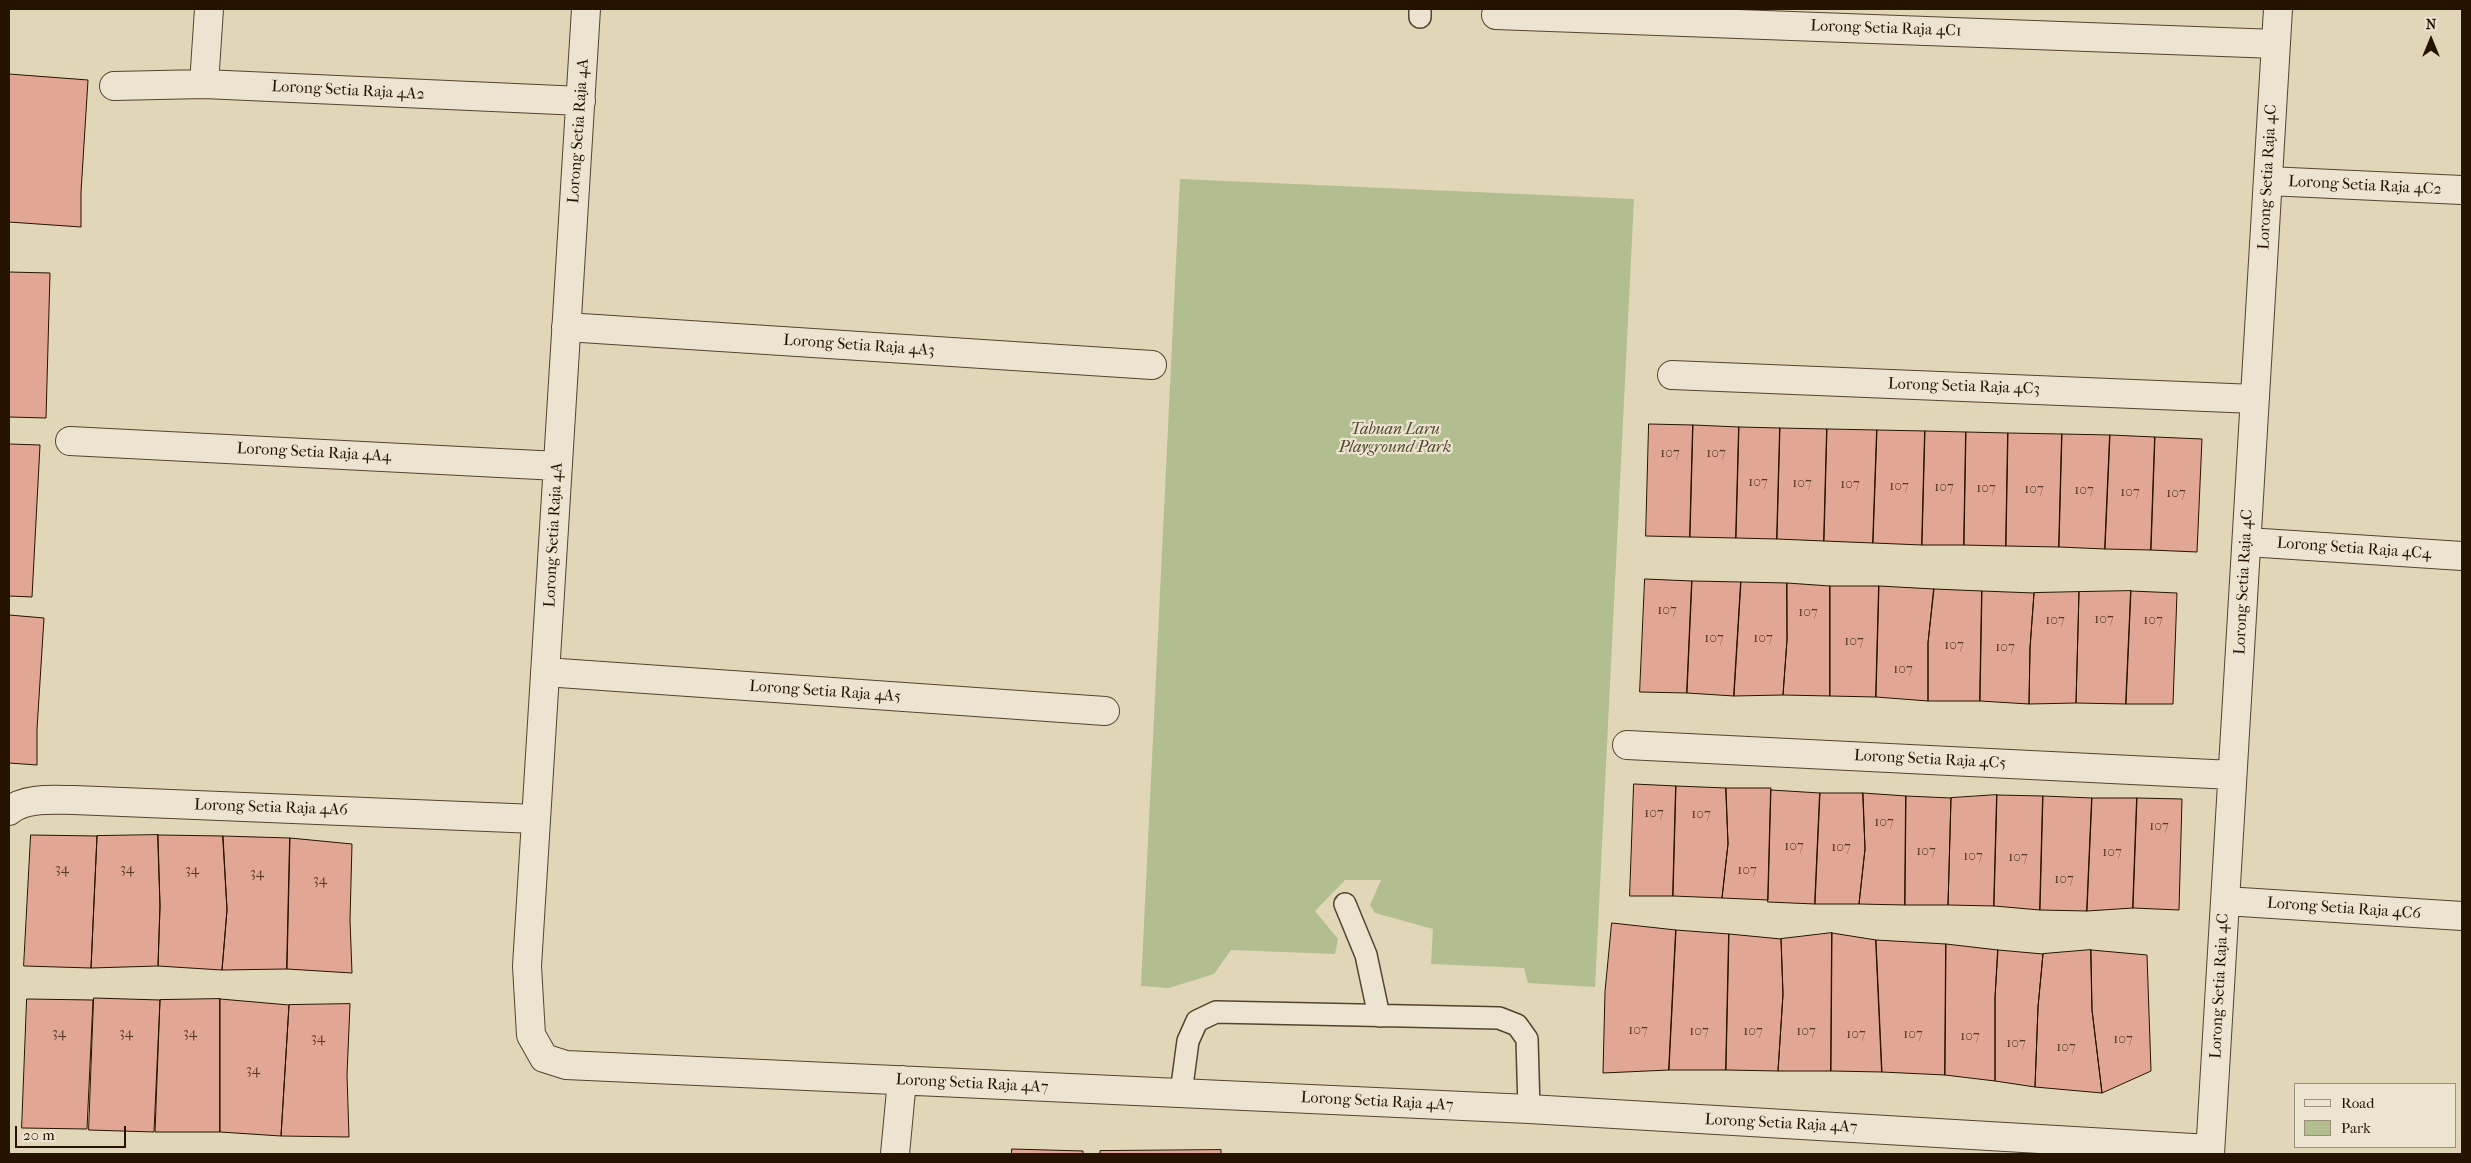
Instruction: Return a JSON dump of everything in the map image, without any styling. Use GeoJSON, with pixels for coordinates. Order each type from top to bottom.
{"type":"FeatureCollection","features":[{"type":"Feature","properties":{"kind":"street"},"geometry":{"type":"LineString","coordinates":[[204,84],[209,9]]}},
{"type":"Feature","properties":{"kind":"street","name":"Lorong Setia Raja 4A"},"geometry":{"type":"LineString","coordinates":[[544,1058],[531,1035],[527,966],[586,9]]}},
{"type":"Feature","properties":{"kind":"street","name":"Lorong Setia Raja 4C"},"geometry":{"type":"LineString","coordinates":[[2210,1152],[2278,9]]}},
{"type":"Feature","properties":{"kind":"street","name":"Lorong Setia Raja 4C1"},"geometry":{"type":"LineString","coordinates":[[1496,15],[2276,44]]}},
{"type":"Feature","properties":{"kind":"street","name":"Lorong Setia Raja 4A2"},"geometry":{"type":"LineString","coordinates":[[114,86],[204,84],[581,101]]}},
{"type":"Feature","properties":{"kind":"street","name":"Lorong Setia Raja 4C2"},"geometry":{"type":"LineString","coordinates":[[2268,181],[2462,190]]}},
{"type":"Feature","properties":{"kind":"street","name":"Lorong Setia Raja 4A3"},"geometry":{"type":"LineString","coordinates":[[566,327],[1152,365]]}},
{"type":"Feature","properties":{"kind":"street","name":"Lorong Setia Raja 4C3"},"geometry":{"type":"LineString","coordinates":[[1672,375],[2255,399]]}},
{"type":"Feature","properties":{"kind":"street","name":"Lorong Setia Raja 4A4"},"geometry":{"type":"LineString","coordinates":[[70,441],[558,466]]}},
{"type":"Feature","properties":{"kind":"street","name":"Lorong Setia Raja 4C4"},"geometry":{"type":"LineString","coordinates":[[2247,542],[2462,556]]}},
{"type":"Feature","properties":{"kind":"street","name":"Lorong Setia Raja 4A5"},"geometry":{"type":"LineString","coordinates":[[545,672],[1105,711]]}},
{"type":"Feature","properties":{"kind":"street","name":"Lorong Setia Raja 4C5"},"geometry":{"type":"LineString","coordinates":[[1627,744],[2232,775]]}},
{"type":"Feature","properties":{"kind":"street","name":"Lorong Setia Raja 4A6"},"geometry":{"type":"LineString","coordinates":[[9,811],[14,807],[39,801],[74,800],[536,819]]}},
{"type":"Feature","properties":{"kind":"street","name":"Lorong Setia Raja 4C6"},"geometry":{"type":"LineString","coordinates":[[2225,901],[2462,916]]}},
{"type":"Feature","properties":{"kind":"street","name":"Lorong Setia Raja 4A7"},"geometry":{"type":"LineString","coordinates":[[544,1058],[566,1065],[1529,1109],[2210,1152]]}},
{"type":"Feature","properties":{"kind":"street"},"geometry":{"type":"LineString","coordinates":[[895,1154],[902,1080]]}},
{"type":"Feature","properties":{"kind":"lane"},"geometry":{"type":"LineString","coordinates":[[1345,904],[1366,955],[1379,1016]]}},
{"type":"Feature","properties":{"kind":"lane"},"geometry":{"type":"LineString","coordinates":[[1181,1093],[1188,1041],[1197,1021],[1216,1012],[1499,1018],[1517,1025],[1527,1039],[1529,1109]]}},
{"type":"Feature","properties":{"kind":"green space","name":"Tabuan Laru Playground Park"},"geometry":{"type":"Polygon","coordinates":[[[1180,179],[1634,199],[1595,987],[1528,983],[1524,968],[1431,964],[1433,929],[1375,913],[1370,905],[1381,880],[1345,880],[1315,911],[1338,939],[1335,954],[1231,950],[1214,974],[1169,988],[1141,986],[1180,179]]]}},
{"type":"Feature","properties":{"kind":"building"},"geometry":{"type":"Polygon","coordinates":[[[9,74],[88,80],[81,192],[81,227],[9,222],[9,74]]]}},
{"type":"Feature","properties":{"kind":"building"},"geometry":{"type":"Polygon","coordinates":[[[9,272],[50,273],[46,418],[9,417],[9,272]]]}},
{"type":"Feature","properties":{"kind":"building"},"geometry":{"type":"Polygon","coordinates":[[[1649,424],[1693,425],[1690,537],[1646,536],[1649,424]]]}},
{"type":"Feature","properties":{"kind":"building"},"geometry":{"type":"Polygon","coordinates":[[[1693,425],[1739,427],[1736,538],[1690,537],[1693,425]]]}},
{"type":"Feature","properties":{"kind":"building"},"geometry":{"type":"Polygon","coordinates":[[[1739,427],[1780,428],[1777,539],[1736,538],[1739,427]]]}},
{"type":"Feature","properties":{"kind":"building"},"geometry":{"type":"Polygon","coordinates":[[[1780,428],[1827,429],[1824,541],[1777,539],[1780,428]]]}},
{"type":"Feature","properties":{"kind":"building"},"geometry":{"type":"Polygon","coordinates":[[[1827,429],[1877,430],[1873,543],[1824,541],[1827,429]]]}},
{"type":"Feature","properties":{"kind":"building"},"geometry":{"type":"Polygon","coordinates":[[[1877,430],[1925,431],[1922,545],[1873,543],[1877,430]]]}},
{"type":"Feature","properties":{"kind":"building"},"geometry":{"type":"Polygon","coordinates":[[[1925,431],[1966,432],[1964,545],[1922,545],[1925,431]]]}},
{"type":"Feature","properties":{"kind":"building"},"geometry":{"type":"Polygon","coordinates":[[[1966,432],[2008,433],[2006,546],[1964,545],[1966,432]]]}},
{"type":"Feature","properties":{"kind":"building"},"geometry":{"type":"Polygon","coordinates":[[[2008,433],[2062,434],[2059,547],[2006,546],[2008,433]]]}},
{"type":"Feature","properties":{"kind":"building"},"geometry":{"type":"Polygon","coordinates":[[[2062,434],[2110,435],[2105,549],[2059,547],[2062,434]]]}},
{"type":"Feature","properties":{"kind":"building"},"geometry":{"type":"Polygon","coordinates":[[[2110,435],[2155,437],[2151,550],[2105,549],[2110,435]]]}},
{"type":"Feature","properties":{"kind":"building"},"geometry":{"type":"Polygon","coordinates":[[[2155,437],[2202,439],[2197,552],[2151,550],[2155,437]]]}},
{"type":"Feature","properties":{"kind":"building"},"geometry":{"type":"Polygon","coordinates":[[[9,444],[40,445],[32,597],[9,596],[9,444]]]}},
{"type":"Feature","properties":{"kind":"building"},"geometry":{"type":"Polygon","coordinates":[[[1645,579],[1692,581],[1687,693],[1640,692],[1645,579]]]}},
{"type":"Feature","properties":{"kind":"building"},"geometry":{"type":"Polygon","coordinates":[[[1692,581],[1741,582],[1734,696],[1687,693],[1692,581]]]}},
{"type":"Feature","properties":{"kind":"building"},"geometry":{"type":"Polygon","coordinates":[[[1741,582],[1787,583],[1787,640],[1783,695],[1734,696],[1741,582]]]}},
{"type":"Feature","properties":{"kind":"building"},"geometry":{"type":"Polygon","coordinates":[[[1787,583],[1830,586],[1830,696],[1783,695],[1787,640],[1787,583]]]}},
{"type":"Feature","properties":{"kind":"building"},"geometry":{"type":"Polygon","coordinates":[[[1830,586],[1879,586],[1876,697],[1830,696],[1830,586]]]}},
{"type":"Feature","properties":{"kind":"building"},"geometry":{"type":"Polygon","coordinates":[[[1879,586],[1934,589],[1928,643],[1928,701],[1876,697],[1879,586]]]}},
{"type":"Feature","properties":{"kind":"building"},"geometry":{"type":"Polygon","coordinates":[[[1934,589],[1982,591],[1980,701],[1928,701],[1928,643],[1934,589]]]}},
{"type":"Feature","properties":{"kind":"building"},"geometry":{"type":"Polygon","coordinates":[[[1982,591],[2034,593],[2030,648],[2029,704],[1980,701],[1982,591]]]}},
{"type":"Feature","properties":{"kind":"building"},"geometry":{"type":"Polygon","coordinates":[[[2131,591],[2126,704],[2076,703],[2079,592],[2131,591]]]}},
{"type":"Feature","properties":{"kind":"building"},"geometry":{"type":"Polygon","coordinates":[[[2131,591],[2177,593],[2173,704],[2126,704],[2131,591]]]}},
{"type":"Feature","properties":{"kind":"building"},"geometry":{"type":"Polygon","coordinates":[[[2079,592],[2076,703],[2029,704],[2030,648],[2034,593],[2079,592]]]}},
{"type":"Feature","properties":{"kind":"building"},"geometry":{"type":"Polygon","coordinates":[[[9,615],[44,618],[37,729],[37,765],[9,763],[9,615]]]}},
{"type":"Feature","properties":{"kind":"building"},"geometry":{"type":"Polygon","coordinates":[[[1634,784],[1676,786],[1673,896],[1630,896],[1634,784]]]}},
{"type":"Feature","properties":{"kind":"building"},"geometry":{"type":"Polygon","coordinates":[[[1676,786],[1726,788],[1728,844],[1722,898],[1673,896],[1676,786]]]}},
{"type":"Feature","properties":{"kind":"building"},"geometry":{"type":"Polygon","coordinates":[[[1726,788],[1771,788],[1768,900],[1722,898],[1728,844],[1726,788]]]}},
{"type":"Feature","properties":{"kind":"building"},"geometry":{"type":"Polygon","coordinates":[[[1771,790],[1820,793],[1815,904],[1768,902],[1771,790]]]}},
{"type":"Feature","properties":{"kind":"building"},"geometry":{"type":"Polygon","coordinates":[[[1820,793],[1863,793],[1865,849],[1859,904],[1815,904],[1820,793]]]}},
{"type":"Feature","properties":{"kind":"building"},"geometry":{"type":"Polygon","coordinates":[[[1863,793],[1906,796],[1905,905],[1859,904],[1865,849],[1863,793]]]}},
{"type":"Feature","properties":{"kind":"building"},"geometry":{"type":"Polygon","coordinates":[[[1997,795],[1994,906],[1948,905],[1951,798],[1997,795]]]}},
{"type":"Feature","properties":{"kind":"building"},"geometry":{"type":"Polygon","coordinates":[[[1997,795],[2043,796],[2040,910],[1994,906],[1997,795]]]}},
{"type":"Feature","properties":{"kind":"building"},"geometry":{"type":"Polygon","coordinates":[[[1906,796],[1951,798],[1948,905],[1905,905],[1906,796]]]}},
{"type":"Feature","properties":{"kind":"building"},"geometry":{"type":"Polygon","coordinates":[[[2043,796],[2092,798],[2087,911],[2040,910],[2043,796]]]}},
{"type":"Feature","properties":{"kind":"building"},"geometry":{"type":"Polygon","coordinates":[[[2092,798],[2137,798],[2133,908],[2087,911],[2092,798]]]}},
{"type":"Feature","properties":{"kind":"building"},"geometry":{"type":"Polygon","coordinates":[[[2137,798],[2182,799],[2179,910],[2133,908],[2137,798]]]}},
{"type":"Feature","properties":{"kind":"building"},"geometry":{"type":"Polygon","coordinates":[[[31,835],[97,836],[91,968],[24,966],[31,835]]]}},
{"type":"Feature","properties":{"kind":"building"},"geometry":{"type":"Polygon","coordinates":[[[158,835],[160,906],[158,966],[91,968],[97,836],[158,835]]]}},
{"type":"Feature","properties":{"kind":"building"},"geometry":{"type":"Polygon","coordinates":[[[158,835],[223,836],[227,910],[222,970],[158,966],[160,906],[158,835]]]}},
{"type":"Feature","properties":{"kind":"building"},"geometry":{"type":"Polygon","coordinates":[[[223,836],[290,838],[287,969],[222,970],[227,910],[223,836]]]}},
{"type":"Feature","properties":{"kind":"building"},"geometry":{"type":"Polygon","coordinates":[[[290,838],[352,844],[350,920],[352,973],[287,969],[290,838]]]}},
{"type":"Feature","properties":{"kind":"building"},"geometry":{"type":"Polygon","coordinates":[[[1612,923],[1676,930],[1669,1070],[1603,1073],[1605,992],[1612,923]]]}},
{"type":"Feature","properties":{"kind":"building"},"geometry":{"type":"Polygon","coordinates":[[[1676,930],[1729,934],[1726,1070],[1669,1070],[1676,930]]]}},
{"type":"Feature","properties":{"kind":"building"},"geometry":{"type":"Polygon","coordinates":[[[1832,933],[1831,1071],[1778,1071],[1783,994],[1781,939],[1832,933]]]}},
{"type":"Feature","properties":{"kind":"building"},"geometry":{"type":"Polygon","coordinates":[[[1832,933],[1876,940],[1882,1072],[1831,1071],[1832,933]]]}},
{"type":"Feature","properties":{"kind":"building"},"geometry":{"type":"Polygon","coordinates":[[[1729,934],[1781,939],[1783,994],[1778,1071],[1726,1070],[1729,934]]]}},
{"type":"Feature","properties":{"kind":"building"},"geometry":{"type":"Polygon","coordinates":[[[1876,940],[1946,944],[1945,1075],[1882,1072],[1876,940]]]}},
{"type":"Feature","properties":{"kind":"building"},"geometry":{"type":"Polygon","coordinates":[[[1946,944],[1998,950],[1995,998],[1995,1081],[1945,1075],[1946,944]]]}},
{"type":"Feature","properties":{"kind":"building"},"geometry":{"type":"Polygon","coordinates":[[[1998,950],[2043,954],[2038,1007],[2035,1087],[1995,1081],[1995,998],[1998,950]]]}},
{"type":"Feature","properties":{"kind":"building"},"geometry":{"type":"Polygon","coordinates":[[[2091,950],[2092,1010],[2102,1093],[2035,1087],[2038,1007],[2043,954],[2091,950]]]}},
{"type":"Feature","properties":{"kind":"building"},"geometry":{"type":"Polygon","coordinates":[[[2091,950],[2147,955],[2151,1071],[2102,1093],[2092,1010],[2091,950]]]}},
{"type":"Feature","properties":{"kind":"building"},"geometry":{"type":"Polygon","coordinates":[[[94,998],[160,1000],[154,1132],[89,1130],[94,998]]]}},
{"type":"Feature","properties":{"kind":"building"},"geometry":{"type":"Polygon","coordinates":[[[27,999],[93,1000],[87,1129],[22,1128],[27,999]]]}},
{"type":"Feature","properties":{"kind":"building"},"geometry":{"type":"Polygon","coordinates":[[[220,999],[220,1132],[155,1132],[160,1000],[220,999]]]}},
{"type":"Feature","properties":{"kind":"building"},"geometry":{"type":"Polygon","coordinates":[[[220,999],[289,1005],[281,1136],[220,1132],[220,999]]]}},
{"type":"Feature","properties":{"kind":"building"},"geometry":{"type":"Polygon","coordinates":[[[350,1004],[347,1075],[349,1137],[281,1136],[289,1005],[350,1004]]]}},
{"type":"Feature","properties":{"kind":"building"},"geometry":{"type":"Polygon","coordinates":[[[1012,1149],[1083,1151],[1083,1154],[1012,1154],[1012,1149]]]}},
{"type":"Feature","properties":{"kind":"building"},"geometry":{"type":"Polygon","coordinates":[[[1221,1150],[1221,1154],[1100,1154],[1100,1151],[1221,1150]]]}}]}
